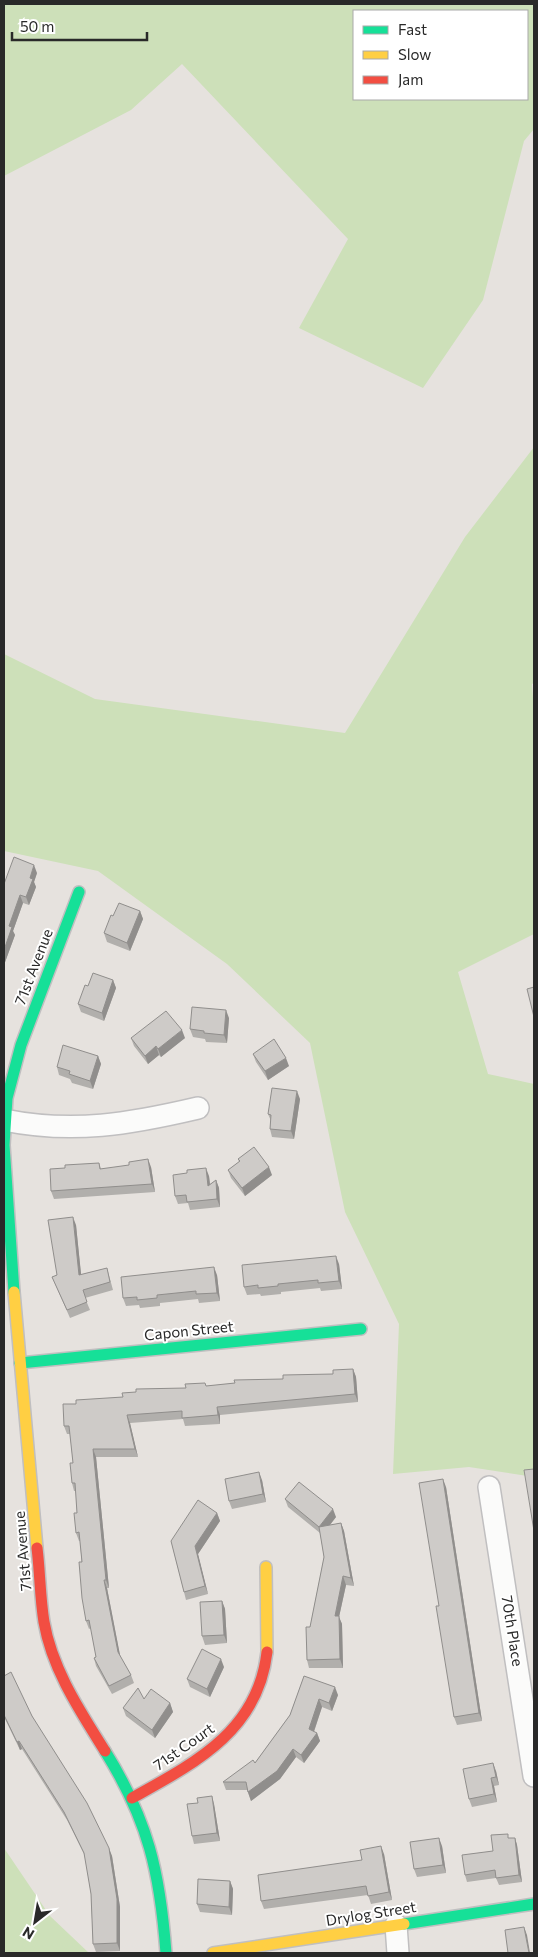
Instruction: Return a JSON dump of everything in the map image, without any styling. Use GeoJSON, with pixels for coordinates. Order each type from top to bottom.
{"type":"FeatureCollection","features":[{"type":"Feature","properties":{"kind":"street","name":"71st Avenue"},"geometry":{"type":"LineString","coordinates":[[79,892],[21,1045],[7,1098],[4,1120],[7,1212],[44,1622],[58,1672],[132,1798],[148,1834],[158,1870],[166,1953]]}},
{"type":"Feature","properties":{"kind":"street"},"geometry":{"type":"LineString","coordinates":[[4,1120],[34,1126],[92,1127],[146,1120],[198,1108]]}},
{"type":"Feature","properties":{"kind":"street","name":"Capon Street"},"geometry":{"type":"LineString","coordinates":[[20,1362],[361,1329]]}},
{"type":"Feature","properties":{"kind":"street","name":"70th Place"},"geometry":{"type":"LineString","coordinates":[[489,1487],[534,1776]]}},
{"type":"Feature","properties":{"kind":"street","name":"71st Court"},"geometry":{"type":"LineString","coordinates":[[132,1798],[217,1744],[236,1726],[254,1698],[263,1680],[266,1661],[266,1567]]}},
{"type":"Feature","properties":{"kind":"street","name":"Drylog Street"},"geometry":{"type":"LineString","coordinates":[[213,1953],[534,1904]]}},
{"type":"Feature","properties":{"kind":"street"},"geometry":{"type":"LineString","coordinates":[[396,1925],[398,1953]]}},
{"type":"Feature","properties":{"kind":"green space"},"geometry":{"type":"Polygon","coordinates":[[[4,4],[534,4],[534,129],[524,141],[483,300],[423,388],[299,328],[348,239],[182,64],[131,110],[4,176],[4,4]]]}},
{"type":"Feature","properties":{"kind":"green space"},"geometry":{"type":"Polygon","coordinates":[[[534,447],[534,683],[532,684],[534,711],[534,934],[458,972],[488,1074],[534,1084],[534,1477],[469,1467],[393,1474],[399,1324],[345,1212],[310,1043],[227,964],[98,871],[4,851],[4,654],[95,699],[345,733],[465,537],[534,447]]]}},
{"type":"Feature","properties":{"kind":"green space"},"geometry":{"type":"Polygon","coordinates":[[[4,1848],[50,1916],[89,1953],[4,1953],[4,1848]]]}},
{"type":"Feature","properties":{"kind":"building"},"geometry":{"type":"Polygon","coordinates":[[[14,857],[34,865],[30,878],[33,879],[26,897],[20,895],[9,926],[12,927],[4,950],[4,884],[14,857]]]}},
{"type":"Feature","properties":{"kind":"building"},"geometry":{"type":"Polygon","coordinates":[[[119,903],[140,911],[127,943],[104,933],[111,915],[113,916],[119,903]]]}},
{"type":"Feature","properties":{"kind":"building"},"geometry":{"type":"Polygon","coordinates":[[[93,973],[113,980],[102,1013],[78,1004],[85,985],[88,986],[93,973]]]}},
{"type":"Feature","properties":{"kind":"building"},"geometry":{"type":"Polygon","coordinates":[[[534,987],[534,1017],[527,989],[534,987]]]}},
{"type":"Feature","properties":{"kind":"building"},"geometry":{"type":"Polygon","coordinates":[[[192,1007],[226,1010],[224,1035],[204,1033],[204,1031],[190,1029],[192,1007]]]}},
{"type":"Feature","properties":{"kind":"building"},"geometry":{"type":"Polygon","coordinates":[[[166,1011],[182,1030],[158,1049],[156,1046],[145,1056],[131,1038],[166,1011]]]}},
{"type":"Feature","properties":{"kind":"building"},"geometry":{"type":"Polygon","coordinates":[[[274,1039],[286,1058],[265,1071],[253,1054],[274,1039]]]}},
{"type":"Feature","properties":{"kind":"building"},"geometry":{"type":"Polygon","coordinates":[[[63,1045],[98,1056],[90,1081],[69,1074],[70,1071],[57,1067],[63,1045]]]}},
{"type":"Feature","properties":{"kind":"building"},"geometry":{"type":"Polygon","coordinates":[[[272,1088],[297,1091],[291,1131],[270,1129],[271,1115],[268,1114],[272,1088]]]}},
{"type":"Feature","properties":{"kind":"building"},"geometry":{"type":"Polygon","coordinates":[[[254,1147],[269,1167],[242,1188],[228,1170],[240,1161],[238,1159],[254,1147]]]}},
{"type":"Feature","properties":{"kind":"building"},"geometry":{"type":"Polygon","coordinates":[[[148,1159],[152,1184],[51,1191],[50,1169],[65,1168],[65,1165],[99,1163],[100,1169],[129,1165],[129,1162],[148,1159]]]}},
{"type":"Feature","properties":{"kind":"building"},"geometry":{"type":"Polygon","coordinates":[[[206,1168],[208,1186],[216,1180],[217,1199],[187,1202],[186,1195],[175,1196],[173,1175],[187,1173],[187,1170],[206,1168]]]}},
{"type":"Feature","properties":{"kind":"building"},"geometry":{"type":"Polygon","coordinates":[[[73,1217],[79,1275],[107,1268],[110,1282],[83,1290],[87,1302],[67,1310],[52,1277],[57,1275],[48,1220],[73,1217]]]}},
{"type":"Feature","properties":{"kind":"building"},"geometry":{"type":"Polygon","coordinates":[[[336,1256],[339,1281],[318,1283],[318,1280],[258,1288],[258,1285],[244,1287],[242,1265],[336,1256]]]}},
{"type":"Feature","properties":{"kind":"building"},"geometry":{"type":"Polygon","coordinates":[[[214,1267],[217,1293],[196,1294],[196,1291],[157,1295],[157,1298],[137,1300],[137,1297],[123,1298],[121,1277],[214,1267]]]}},
{"type":"Feature","properties":{"kind":"building"},"geometry":{"type":"Polygon","coordinates":[[[353,1369],[355,1394],[217,1407],[218,1415],[182,1418],[182,1411],[127,1415],[135,1449],[93,1449],[106,1580],[104,1580],[118,1652],[131,1675],[109,1686],[94,1658],[96,1657],[89,1620],[86,1621],[82,1598],[79,1562],[82,1562],[79,1532],[76,1533],[74,1513],[77,1513],[75,1483],[72,1483],[70,1463],[73,1463],[69,1426],[64,1426],[63,1404],[76,1404],[76,1400],[123,1397],[122,1393],[136,1392],[136,1389],[186,1388],[185,1384],[205,1383],[206,1386],[235,1383],[234,1380],[283,1379],[283,1375],[333,1374],[333,1370],[353,1369]]]}},
{"type":"Feature","properties":{"kind":"building"},"geometry":{"type":"Polygon","coordinates":[[[534,1469],[534,1531],[524,1470],[534,1469]]]}},
{"type":"Feature","properties":{"kind":"building"},"geometry":{"type":"Polygon","coordinates":[[[259,1472],[263,1494],[229,1501],[225,1479],[259,1472]]]}},
{"type":"Feature","properties":{"kind":"building"},"geometry":{"type":"Polygon","coordinates":[[[443,1479],[479,1713],[454,1717],[436,1606],[439,1606],[419,1483],[443,1479]]]}},
{"type":"Feature","properties":{"kind":"building"},"geometry":{"type":"Polygon","coordinates":[[[299,1482],[333,1509],[319,1527],[285,1499],[299,1482]]]}},
{"type":"Feature","properties":{"kind":"building"},"geometry":{"type":"Polygon","coordinates":[[[198,1500],[217,1513],[195,1546],[205,1586],[184,1592],[171,1541],[198,1500]]]}},
{"type":"Feature","properties":{"kind":"building"},"geometry":{"type":"Polygon","coordinates":[[[341,1523],[351,1578],[343,1576],[335,1616],[339,1616],[340,1659],[307,1660],[306,1627],[310,1627],[324,1557],[319,1527],[341,1523]]]}},
{"type":"Feature","properties":{"kind":"building"},"geometry":{"type":"Polygon","coordinates":[[[222,1601],[224,1635],[202,1636],[200,1602],[222,1601]]]}},
{"type":"Feature","properties":{"kind":"building"},"geometry":{"type":"Polygon","coordinates":[[[202,1649],[221,1659],[207,1689],[187,1679],[202,1649]]]}},
{"type":"Feature","properties":{"kind":"building"},"geometry":{"type":"Polygon","coordinates":[[[11,1672],[32,1716],[87,1803],[109,1848],[117,1899],[117,1943],[93,1944],[91,1894],[84,1853],[64,1812],[19,1741],[17,1742],[4,1715],[4,1676],[11,1672]]]}},
{"type":"Feature","properties":{"kind":"building"},"geometry":{"type":"Polygon","coordinates":[[[304,1676],[335,1687],[329,1703],[319,1699],[309,1729],[317,1733],[301,1755],[293,1749],[277,1771],[248,1792],[246,1782],[223,1782],[253,1760],[255,1763],[290,1715],[304,1676]]]}},
{"type":"Feature","properties":{"kind":"building"},"geometry":{"type":"Polygon","coordinates":[[[138,1688],[144,1699],[151,1689],[170,1703],[152,1730],[123,1708],[138,1688]]]}},
{"type":"Feature","properties":{"kind":"building"},"geometry":{"type":"Polygon","coordinates":[[[493,1763],[496,1777],[491,1778],[494,1794],[469,1799],[463,1769],[493,1763]]]}},
{"type":"Feature","properties":{"kind":"building"},"geometry":{"type":"Polygon","coordinates":[[[212,1796],[217,1833],[192,1836],[187,1804],[198,1803],[197,1798],[212,1796]]]}},
{"type":"Feature","properties":{"kind":"building"},"geometry":{"type":"Polygon","coordinates":[[[508,1834],[508,1838],[515,1838],[519,1875],[496,1878],[495,1870],[465,1875],[462,1855],[493,1851],[491,1835],[508,1834]]]}},
{"type":"Feature","properties":{"kind":"building"},"geometry":{"type":"Polygon","coordinates":[[[439,1838],[443,1865],[414,1869],[410,1842],[439,1838]]]}},
{"type":"Feature","properties":{"kind":"building"},"geometry":{"type":"Polygon","coordinates":[[[381,1846],[389,1892],[368,1896],[366,1886],[261,1901],[258,1875],[362,1860],[360,1850],[381,1846]]]}},
{"type":"Feature","properties":{"kind":"building"},"geometry":{"type":"Polygon","coordinates":[[[198,1879],[230,1881],[229,1907],[197,1904],[198,1879]]]}},
{"type":"Feature","properties":{"kind":"building"},"geometry":{"type":"Polygon","coordinates":[[[524,1927],[529,1953],[508,1953],[505,1930],[524,1927]]]}},
{"type":"Feature","properties":{"kind":"traffic: fast"},"geometry":{"type":"LineString","coordinates":[[14,1292],[4,1145],[7,1098],[21,1045],[79,892]]}},
{"type":"Feature","properties":{"kind":"traffic: fast"},"geometry":{"type":"LineString","coordinates":[[20,1363],[361,1329]]}},
{"type":"Feature","properties":{"kind":"traffic: fast"},"geometry":{"type":"LineString","coordinates":[[105,1751],[132,1800],[149,1847],[160,1897],[166,1953]]}},
{"type":"Feature","properties":{"kind":"traffic: fast"},"geometry":{"type":"LineString","coordinates":[[404,1924],[534,1904]]}},
{"type":"Feature","properties":{"kind":"traffic: slow"},"geometry":{"type":"LineString","coordinates":[[14,1292],[37,1548]]}},
{"type":"Feature","properties":{"kind":"traffic: slow"},"geometry":{"type":"LineString","coordinates":[[266,1567],[267,1652]]}},
{"type":"Feature","properties":{"kind":"traffic: slow"},"geometry":{"type":"LineString","coordinates":[[213,1953],[404,1924]]}},
{"type":"Feature","properties":{"kind":"traffic: jam"},"geometry":{"type":"LineString","coordinates":[[37,1548],[44,1622],[53,1656],[68,1689],[105,1751]]}},
{"type":"Feature","properties":{"kind":"traffic: jam"},"geometry":{"type":"LineString","coordinates":[[132,1798],[200,1757],[220,1742],[237,1724],[251,1703],[261,1680],[267,1652]]}}]}
